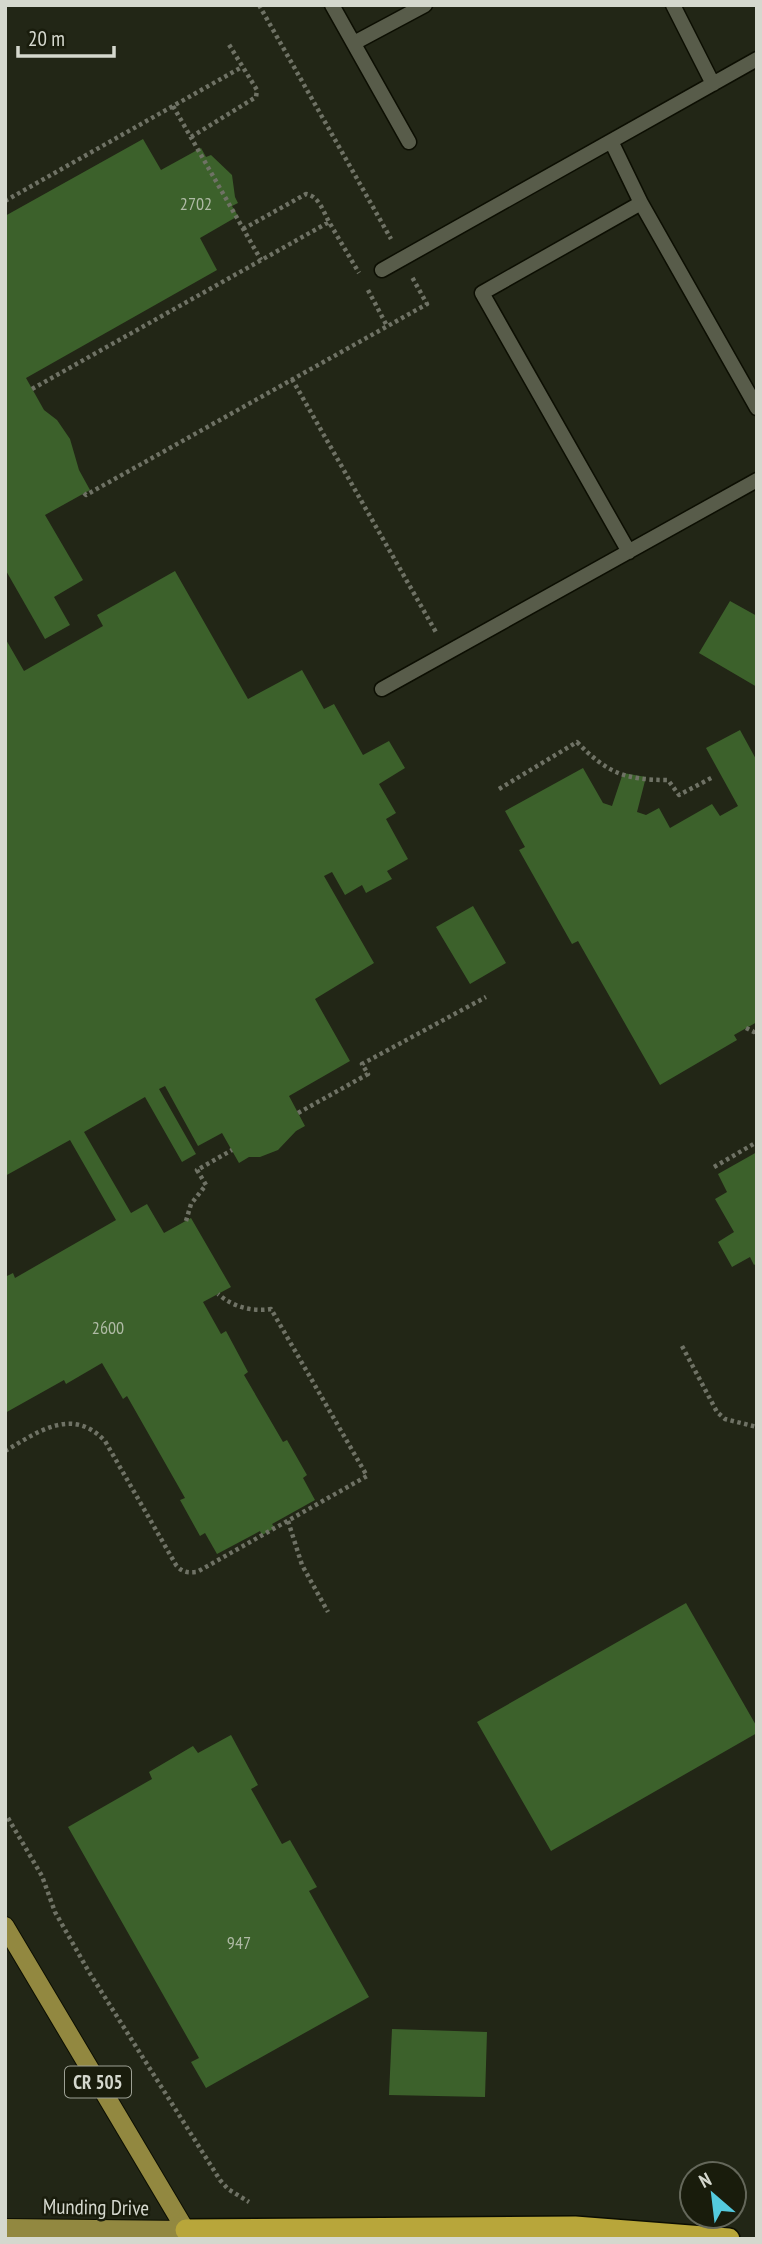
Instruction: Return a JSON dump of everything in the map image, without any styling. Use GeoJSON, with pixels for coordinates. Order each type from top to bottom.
{"type":"FeatureCollection","features":[{"type":"Feature","properties":{"kind":"highway"},"geometry":{"type":"LineString","coordinates":[[189,2234],[266,2229],[575,2227],[729,2239]]}},
{"type":"Feature","properties":{"kind":"main road","name":"CR 505"},"geometry":{"type":"LineString","coordinates":[[5,1926],[189,2234]]}},
{"type":"Feature","properties":{"kind":"main road","name":"Munding Drive"},"geometry":{"type":"LineString","coordinates":[[5,2228],[189,2234]]}},
{"type":"Feature","properties":{"kind":"lane"},"geometry":{"type":"LineString","coordinates":[[332,5],[409,142]]}},
{"type":"Feature","properties":{"kind":"lane"},"geometry":{"type":"LineString","coordinates":[[354,43],[425,5]]}},
{"type":"Feature","properties":{"kind":"lane"},"geometry":{"type":"LineString","coordinates":[[673,5],[713,84]]}},
{"type":"Feature","properties":{"kind":"lane"},"geometry":{"type":"LineString","coordinates":[[382,270],[757,59]]}},
{"type":"Feature","properties":{"kind":"lane"},"geometry":{"type":"LineString","coordinates":[[611,141],[641,203],[757,408]]}},
{"type":"Feature","properties":{"kind":"lane"},"geometry":{"type":"LineString","coordinates":[[629,551],[482,293],[641,203]]}},
{"type":"Feature","properties":{"kind":"lane"},"geometry":{"type":"LineString","coordinates":[[382,689],[757,480]]}},
{"type":"Feature","properties":{"kind":"path"},"geometry":{"type":"LineString","coordinates":[[84,493],[86,495],[427,304],[259,5]]}},
{"type":"Feature","properties":{"kind":"path"},"geometry":{"type":"LineString","coordinates":[[191,137],[256,97],[257,90],[228,43]]}},
{"type":"Feature","properties":{"kind":"path"},"geometry":{"type":"LineString","coordinates":[[5,201],[242,67]]}},
{"type":"Feature","properties":{"kind":"path"},"geometry":{"type":"LineString","coordinates":[[173,106],[261,260]]}},
{"type":"Feature","properties":{"kind":"path"},"geometry":{"type":"LineString","coordinates":[[243,229],[306,194],[312,195],[360,275]]}},
{"type":"Feature","properties":{"kind":"path"},"geometry":{"type":"LineString","coordinates":[[32,388],[329,222]]}},
{"type":"Feature","properties":{"kind":"path"},"geometry":{"type":"LineString","coordinates":[[366,286],[387,326]]}},
{"type":"Feature","properties":{"kind":"path"},"geometry":{"type":"LineString","coordinates":[[292,379],[439,637]]}},
{"type":"Feature","properties":{"kind":"path"},"geometry":{"type":"LineString","coordinates":[[499,789],[577,742],[592,758],[610,770],[641,780],[668,780],[678,795],[713,777]]}},
{"type":"Feature","properties":{"kind":"path"},"geometry":{"type":"LineString","coordinates":[[298,1113],[368,1074],[362,1065],[486,998]]}},
{"type":"Feature","properties":{"kind":"path"},"geometry":{"type":"LineString","coordinates":[[746,1028],[757,1030]]}},
{"type":"Feature","properties":{"kind":"path"},"geometry":{"type":"LineString","coordinates":[[714,1167],[757,1142]]}},
{"type":"Feature","properties":{"kind":"path"},"geometry":{"type":"LineString","coordinates":[[186,1221],[191,1204],[206,1185],[197,1170],[232,1150]]}},
{"type":"Feature","properties":{"kind":"path"},"geometry":{"type":"LineString","coordinates":[[5,1451],[58,1424],[79,1424],[98,1433],[176,1565],[188,1573],[197,1572],[367,1476],[271,1309],[239,1306],[218,1294]]}},
{"type":"Feature","properties":{"kind":"path"},"geometry":{"type":"LineString","coordinates":[[682,1346],[717,1412],[725,1419],[757,1427]]}},
{"type":"Feature","properties":{"kind":"path"},"geometry":{"type":"LineString","coordinates":[[288,1521],[302,1565],[328,1612]]}},
{"type":"Feature","properties":{"kind":"path"},"geometry":{"type":"LineString","coordinates":[[8,1818],[43,1876],[55,1912],[89,1972],[169,2101],[220,2180],[249,2202],[266,2229]]}},
{"type":"Feature","properties":{"kind":"building"},"geometry":{"type":"Polygon","coordinates":[[[143,139],[161,170],[201,148],[206,157],[211,155],[232,175],[238,203],[232,206],[238,216],[200,238],[217,270],[26,378],[44,410],[57,420],[70,439],[79,470],[90,490],[45,515],[83,580],[54,597],[70,625],[45,639],[5,569],[5,216],[143,139]]]}},
{"type":"Feature","properties":{"kind":"building"},"geometry":{"type":"Polygon","coordinates":[[[175,571],[248,699],[302,670],[324,709],[334,704],[363,755],[389,741],[405,768],[379,784],[396,813],[386,819],[408,859],[387,871],[392,879],[366,893],[362,885],[345,895],[332,872],[324,876],[374,963],[315,999],[350,1061],[289,1096],[305,1126],[296,1131],[278,1150],[260,1157],[249,1157],[239,1163],[222,1133],[198,1146],[165,1086],[159,1089],[196,1154],[182,1162],[145,1097],[84,1132],[131,1213],[147,1204],[164,1233],[191,1218],[231,1287],[203,1302],[221,1334],[226,1331],[248,1372],[244,1375],[283,1442],[287,1440],[307,1475],[303,1478],[315,1500],[272,1524],[275,1528],[262,1535],[260,1531],[217,1554],[205,1533],[200,1536],[180,1500],[185,1498],[127,1396],[123,1399],[102,1363],[66,1384],[64,1380],[5,1413],[5,1277],[13,1273],[15,1278],[116,1220],[70,1140],[5,1176],[5,638],[24,671],[103,626],[97,615],[175,571]]]}},
{"type":"Feature","properties":{"kind":"building"},"geometry":{"type":"Polygon","coordinates":[[[730,601],[757,616],[757,687],[699,653],[730,601]]]}},
{"type":"Feature","properties":{"kind":"building"},"geometry":{"type":"Polygon","coordinates":[[[740,730],[757,761],[757,1022],[734,1035],[737,1040],[660,1085],[578,941],[572,944],[519,850],[525,847],[505,811],[583,768],[603,803],[612,806],[623,773],[646,777],[637,812],[646,815],[659,808],[670,828],[712,804],[720,816],[738,806],[706,748],[740,730]]]}},
{"type":"Feature","properties":{"kind":"building"},"geometry":{"type":"Polygon","coordinates":[[[473,906],[506,963],[470,984],[436,927],[473,906]]]}},
{"type":"Feature","properties":{"kind":"building"},"geometry":{"type":"Polygon","coordinates":[[[757,1152],[757,1263],[754,1265],[750,1257],[732,1267],[718,1242],[734,1232],[715,1199],[727,1192],[718,1174],[757,1152]]]}},
{"type":"Feature","properties":{"kind":"building"},"geometry":{"type":"Polygon","coordinates":[[[686,1603],[757,1727],[757,1733],[551,1851],[477,1722],[686,1603]]]}},
{"type":"Feature","properties":{"kind":"building"},"geometry":{"type":"Polygon","coordinates":[[[231,1735],[258,1785],[251,1789],[282,1844],[290,1840],[317,1887],[309,1891],[369,1997],[206,2088],[191,2062],[199,2058],[68,1827],[152,1779],[149,1772],[193,1746],[198,1753],[231,1735]]]}},
{"type":"Feature","properties":{"kind":"building"},"geometry":{"type":"Polygon","coordinates":[[[392,2029],[487,2032],[485,2097],[389,2095],[392,2029]]]}}]}
